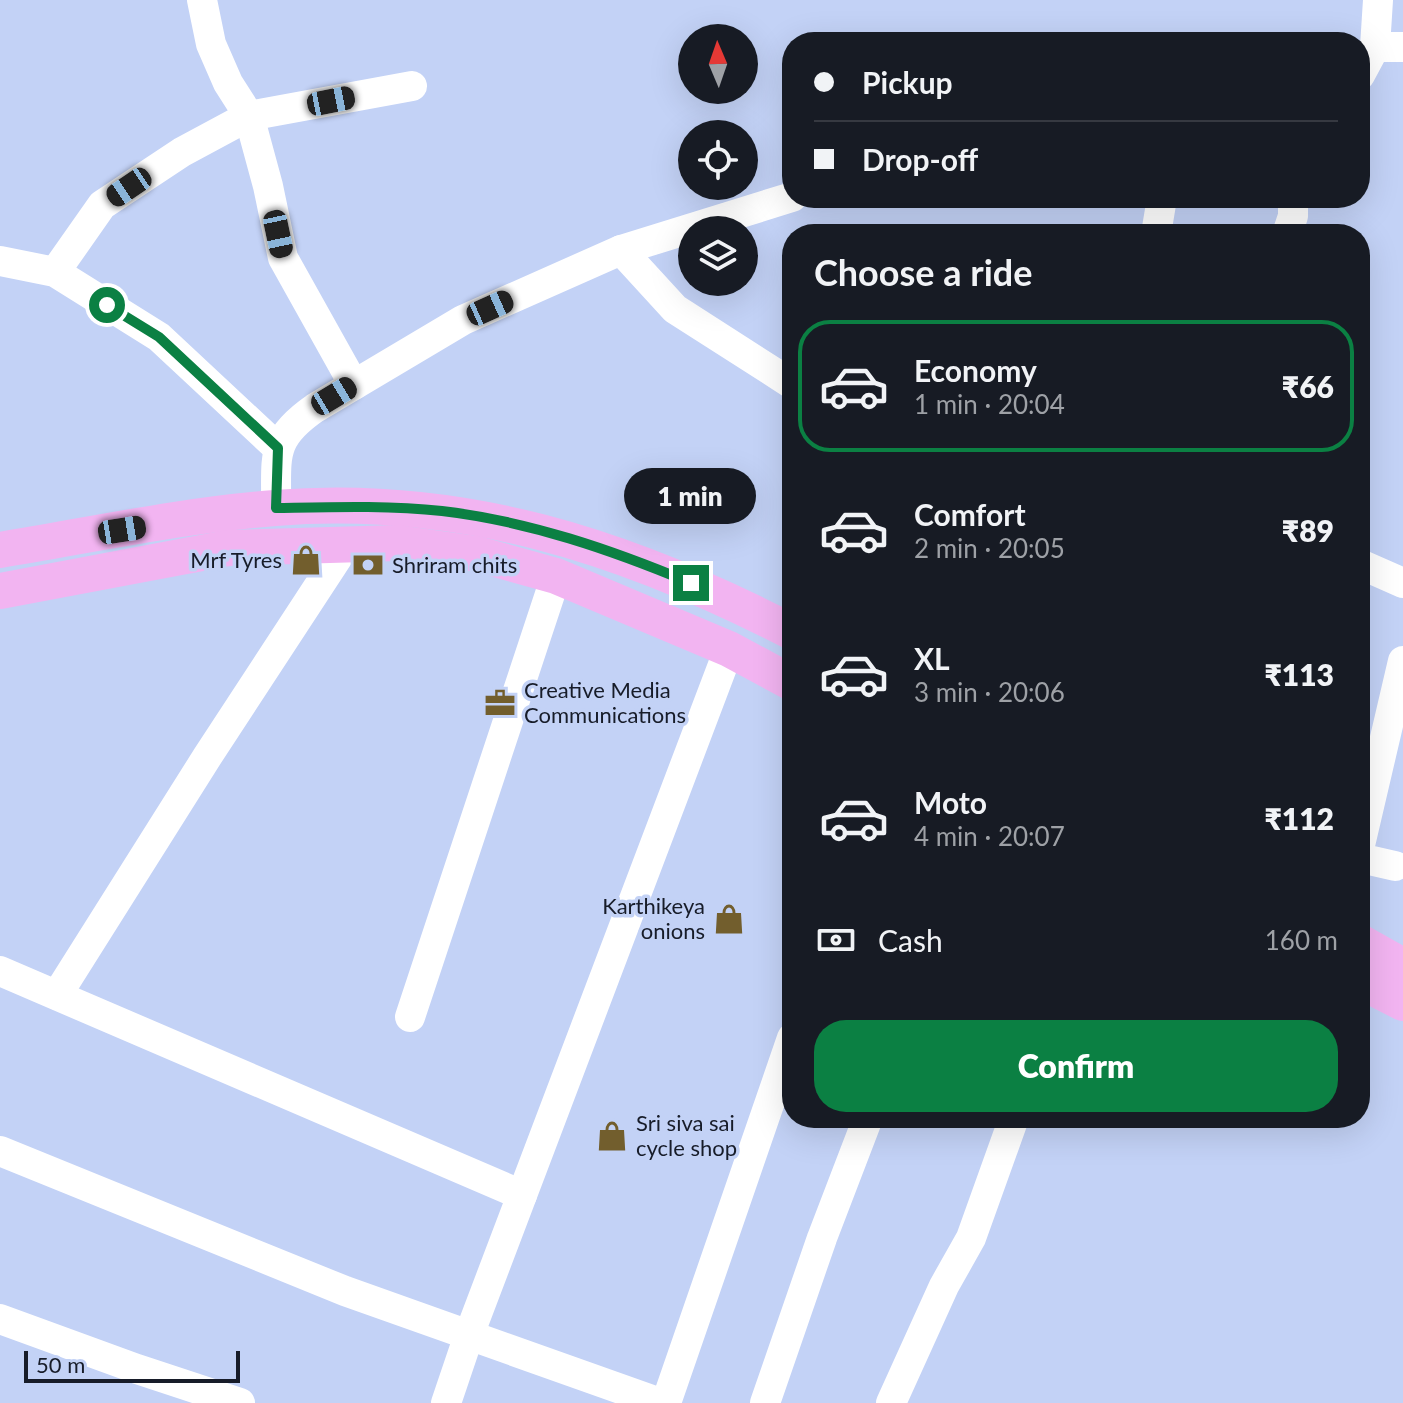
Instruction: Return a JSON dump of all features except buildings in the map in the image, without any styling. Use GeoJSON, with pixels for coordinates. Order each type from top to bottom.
{"type":"FeatureCollection","features":[{"type":"Feature","properties":{"kind":"main road"},"geometry":{"type":"LineString","coordinates":[[0,550],[276,508],[430,510],[483,517],[538,530],[665,572],[725,597],[782,627]]}},
{"type":"Feature","properties":{"kind":"main road"},"geometry":{"type":"LineString","coordinates":[[0,591],[228,548],[397,543],[477,554],[556,576],[729,649],[782,678]]}},
{"type":"Feature","properties":{"kind":"main road"},"geometry":{"type":"LineString","coordinates":[[1370,948],[1403,966]]}},
{"type":"Feature","properties":{"kind":"main road"},"geometry":{"type":"LineString","coordinates":[[1370,986],[1403,1003]]}},
{"type":"Feature","properties":{"kind":"street"},"geometry":{"type":"LineString","coordinates":[[202,0],[211,44],[228,83],[249,116],[283,258],[354,385]]}},
{"type":"Feature","properties":{"kind":"street"},"geometry":{"type":"LineString","coordinates":[[1370,65],[1389,47],[1378,0]]}},
{"type":"Feature","properties":{"kind":"street"},"geometry":{"type":"LineString","coordinates":[[55,272],[102,205],[182,152],[249,116],[412,86]]}},
{"type":"Feature","properties":{"kind":"street"},"geometry":{"type":"LineString","coordinates":[[276,508],[278,448],[293,423],[354,385],[463,320],[621,250],[782,200]]}},
{"type":"Feature","properties":{"kind":"street"},"geometry":{"type":"LineString","coordinates":[[621,250],[675,309],[782,378]]}},
{"type":"Feature","properties":{"kind":"street"},"geometry":{"type":"LineString","coordinates":[[0,261],[55,272],[159,337],[278,448]]}},
{"type":"Feature","properties":{"kind":"street"},"geometry":{"type":"LineString","coordinates":[[57,995],[347,543]]}},
{"type":"Feature","properties":{"kind":"street"},"geometry":{"type":"LineString","coordinates":[[1370,568],[1403,583]]}},
{"type":"Feature","properties":{"kind":"street"},"geometry":{"type":"LineString","coordinates":[[410,1017],[556,576]]}},
{"type":"Feature","properties":{"kind":"street"},"geometry":{"type":"LineString","coordinates":[[446,1403],[729,649]]}},
{"type":"Feature","properties":{"kind":"street"},"geometry":{"type":"LineString","coordinates":[[1370,802],[1403,661]]}},
{"type":"Feature","properties":{"kind":"street"},"geometry":{"type":"LineString","coordinates":[[1370,860],[1395,866]]}},
{"type":"Feature","properties":{"kind":"street"},"geometry":{"type":"LineString","coordinates":[[0,971],[522,1195]]}},
{"type":"Feature","properties":{"kind":"street"},"geometry":{"type":"LineString","coordinates":[[0,1151],[345,1291],[663,1403],[782,1066]]}},
{"type":"Feature","properties":{"kind":"street"},"geometry":{"type":"LineString","coordinates":[[765,1403],[864,1128]]}},
{"type":"Feature","properties":{"kind":"street"},"geometry":{"type":"LineString","coordinates":[[891,1403],[908,1359],[971,1238],[1010,1128]]}},
{"type":"Feature","properties":{"kind":"street"},"geometry":{"type":"LineString","coordinates":[[0,1319],[240,1403]]}},
{"type":"Feature","properties":{"kind":"place","name":"Mrf Tyres"},"geometry":{"type":"Point","coordinates":[306,560]}},
{"type":"Feature","properties":{"kind":"place","name":"Shriram chits"},"geometry":{"type":"Point","coordinates":[368,565]}},
{"type":"Feature","properties":{"kind":"place","name":"Creative Media Communications"},"geometry":{"type":"Point","coordinates":[500,703]}},
{"type":"Feature","properties":{"kind":"place","name":"Karthikeya onions"},"geometry":{"type":"Point","coordinates":[729,919]}},
{"type":"Feature","properties":{"kind":"place","name":"Sri siva sai cycle shop"},"geometry":{"type":"Point","coordinates":[612,1136]}},
{"type":"Feature","properties":{"kind":"route"},"geometry":{"type":"LineString","coordinates":[[107,305],[159,337],[278,448],[276,508],[402,508],[483,517],[570,539],[691,583]]}}]}
